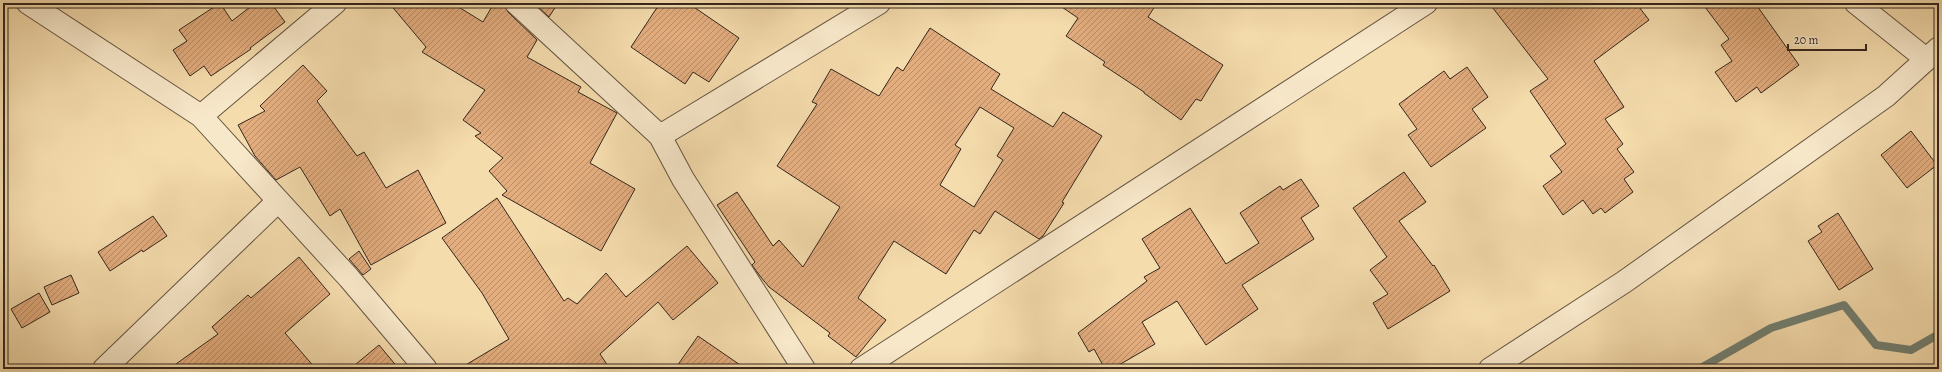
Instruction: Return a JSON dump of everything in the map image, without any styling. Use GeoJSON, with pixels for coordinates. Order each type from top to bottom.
{"type":"FeatureCollection","features":[{"type":"Feature","properties":{"kind":"street"},"geometry":{"type":"LineString","coordinates":[[28,3],[201,116],[349,278],[426,369]]}},
{"type":"Feature","properties":{"kind":"street"},"geometry":{"type":"LineString","coordinates":[[201,116],[335,3]]}},
{"type":"Feature","properties":{"kind":"street"},"geometry":{"type":"LineString","coordinates":[[516,3],[660,136],[683,180],[804,369]]}},
{"type":"Feature","properties":{"kind":"street"},"geometry":{"type":"LineString","coordinates":[[660,136],[879,3]]}},
{"type":"Feature","properties":{"kind":"street"},"geometry":{"type":"LineString","coordinates":[[861,369],[1426,3]]}},
{"type":"Feature","properties":{"kind":"street"},"geometry":{"type":"LineString","coordinates":[[1490,369],[1624,282],[1886,96],[1932,54],[1856,3]]}},
{"type":"Feature","properties":{"kind":"street"},"geometry":{"type":"LineString","coordinates":[[104,369],[278,201]]}},
{"type":"Feature","properties":{"kind":"building"},"geometry":{"type":"Polygon","coordinates":[[[220,3],[232,21],[255,3],[271,3],[285,22],[250,48],[251,49],[211,76],[204,66],[190,76],[173,50],[187,41],[179,30],[220,3]]]}},
{"type":"Feature","properties":{"kind":"building"},"geometry":{"type":"Polygon","coordinates":[[[389,3],[452,3],[483,22],[494,3],[504,3],[508,12],[537,40],[527,57],[581,87],[578,92],[617,113],[590,163],[635,189],[601,251],[502,195],[507,191],[489,171],[503,158],[475,136],[481,133],[463,120],[485,90],[422,52],[426,47],[389,3]]]}},
{"type":"Feature","properties":{"kind":"building"},"geometry":{"type":"Polygon","coordinates":[[[534,3],[558,3],[549,17],[534,3]]]}},
{"type":"Feature","properties":{"kind":"building"},"geometry":{"type":"Polygon","coordinates":[[[660,3],[688,3],[739,38],[709,82],[693,72],[685,84],[631,47],[660,3]]]}},
{"type":"Feature","properties":{"kind":"building"},"geometry":{"type":"Polygon","coordinates":[[[1056,3],[1157,3],[1148,17],[1223,65],[1201,101],[1196,99],[1181,120],[1144,92],[1103,65],[1105,62],[1066,36],[1078,18],[1056,3]]]}},
{"type":"Feature","properties":{"kind":"building"},"geometry":{"type":"Polygon","coordinates":[[[1489,3],[1636,3],[1649,20],[1594,61],[1624,107],[1605,119],[1623,144],[1617,149],[1634,172],[1624,179],[1633,192],[1605,213],[1601,208],[1593,214],[1583,200],[1563,215],[1543,186],[1562,172],[1550,156],[1566,144],[1530,91],[1548,79],[1489,3]]]}},
{"type":"Feature","properties":{"kind":"building"},"geometry":{"type":"Polygon","coordinates":[[[1702,3],[1755,3],[1799,65],[1761,93],[1757,87],[1736,102],[1715,72],[1732,61],[1721,45],[1729,39],[1702,3]]]}},
{"type":"Feature","properties":{"kind":"building"},"geometry":{"type":"Polygon","coordinates":[[[930,28],[1000,74],[991,89],[1053,127],[1063,112],[1102,136],[1062,202],[1064,203],[1043,236],[1039,239],[995,211],[980,234],[974,230],[946,274],[894,241],[858,298],[886,320],[856,357],[828,336],[830,333],[769,287],[752,265],[755,262],[717,205],[737,192],[773,246],[779,240],[803,267],[840,207],[777,166],[817,104],[812,102],[831,69],[879,96],[897,67],[903,71],[930,28]],[[980,107],[955,145],[961,149],[940,185],[974,207],[1003,160],[997,156],[1014,128],[980,107]]]}},
{"type":"Feature","properties":{"kind":"building"},"geometry":{"type":"Polygon","coordinates":[[[303,65],[327,91],[317,101],[357,156],[364,152],[386,188],[418,170],[446,223],[371,265],[340,209],[330,216],[300,167],[276,180],[255,156],[238,125],[265,111],[260,106],[303,65]]]}},
{"type":"Feature","properties":{"kind":"building"},"geometry":{"type":"Polygon","coordinates":[[[1467,67],[1488,97],[1472,109],[1486,128],[1431,167],[1408,135],[1417,129],[1399,104],[1444,71],[1450,79],[1467,67]]]}},
{"type":"Feature","properties":{"kind":"building"},"geometry":{"type":"Polygon","coordinates":[[[1911,131],[1937,165],[1907,188],[1881,155],[1911,131]]]}},
{"type":"Feature","properties":{"kind":"building"},"geometry":{"type":"Polygon","coordinates":[[[1404,172],[1426,202],[1399,221],[1433,266],[1434,265],[1450,291],[1388,329],[1373,303],[1388,294],[1370,270],[1387,257],[1353,208],[1404,172]]]}},
{"type":"Feature","properties":{"kind":"building"},"geometry":{"type":"Polygon","coordinates":[[[1301,179],[1319,206],[1301,218],[1314,239],[1242,285],[1258,309],[1206,345],[1177,301],[1142,322],[1155,344],[1112,369],[1105,369],[1094,349],[1089,352],[1078,333],[1147,281],[1144,277],[1160,268],[1142,239],[1190,208],[1226,264],[1259,243],[1240,213],[1280,186],[1283,190],[1301,179]]]}},
{"type":"Feature","properties":{"kind":"building"},"geometry":{"type":"Polygon","coordinates":[[[497,198],[564,301],[568,298],[577,304],[606,273],[626,297],[687,246],[718,283],[673,320],[658,302],[600,354],[610,369],[459,369],[509,339],[482,293],[442,238],[497,198]]]}},
{"type":"Feature","properties":{"kind":"building"},"geometry":{"type":"Polygon","coordinates":[[[1838,213],[1873,269],[1839,290],[1808,241],[1822,232],[1818,226],[1838,213]]]}},
{"type":"Feature","properties":{"kind":"building"},"geometry":{"type":"Polygon","coordinates":[[[153,216],[167,236],[110,271],[98,252],[153,216]]]}},
{"type":"Feature","properties":{"kind":"building"},"geometry":{"type":"Polygon","coordinates":[[[359,251],[371,269],[363,275],[349,259],[359,251]]]}},
{"type":"Feature","properties":{"kind":"building"},"geometry":{"type":"Polygon","coordinates":[[[299,257],[330,294],[285,333],[316,369],[169,369],[218,334],[212,327],[248,295],[251,298],[299,257]]]}},
{"type":"Feature","properties":{"kind":"building"},"geometry":{"type":"Polygon","coordinates":[[[71,275],[79,293],[52,305],[44,287],[71,275]]]}},
{"type":"Feature","properties":{"kind":"building"},"geometry":{"type":"Polygon","coordinates":[[[39,293],[50,312],[22,328],[11,309],[39,293]]]}},
{"type":"Feature","properties":{"kind":"building"},"geometry":{"type":"Polygon","coordinates":[[[698,336],[746,369],[675,369],[698,336]]]}},
{"type":"Feature","properties":{"kind":"building"},"geometry":{"type":"Polygon","coordinates":[[[379,345],[399,369],[350,369],[379,345]]]}},
{"type":"Feature","properties":{"kind":"waterway"},"geometry":{"type":"LineString","coordinates":[[1699,369],[1771,328],[1844,305],[1876,345],[1911,350],[1939,334]]}}]}
